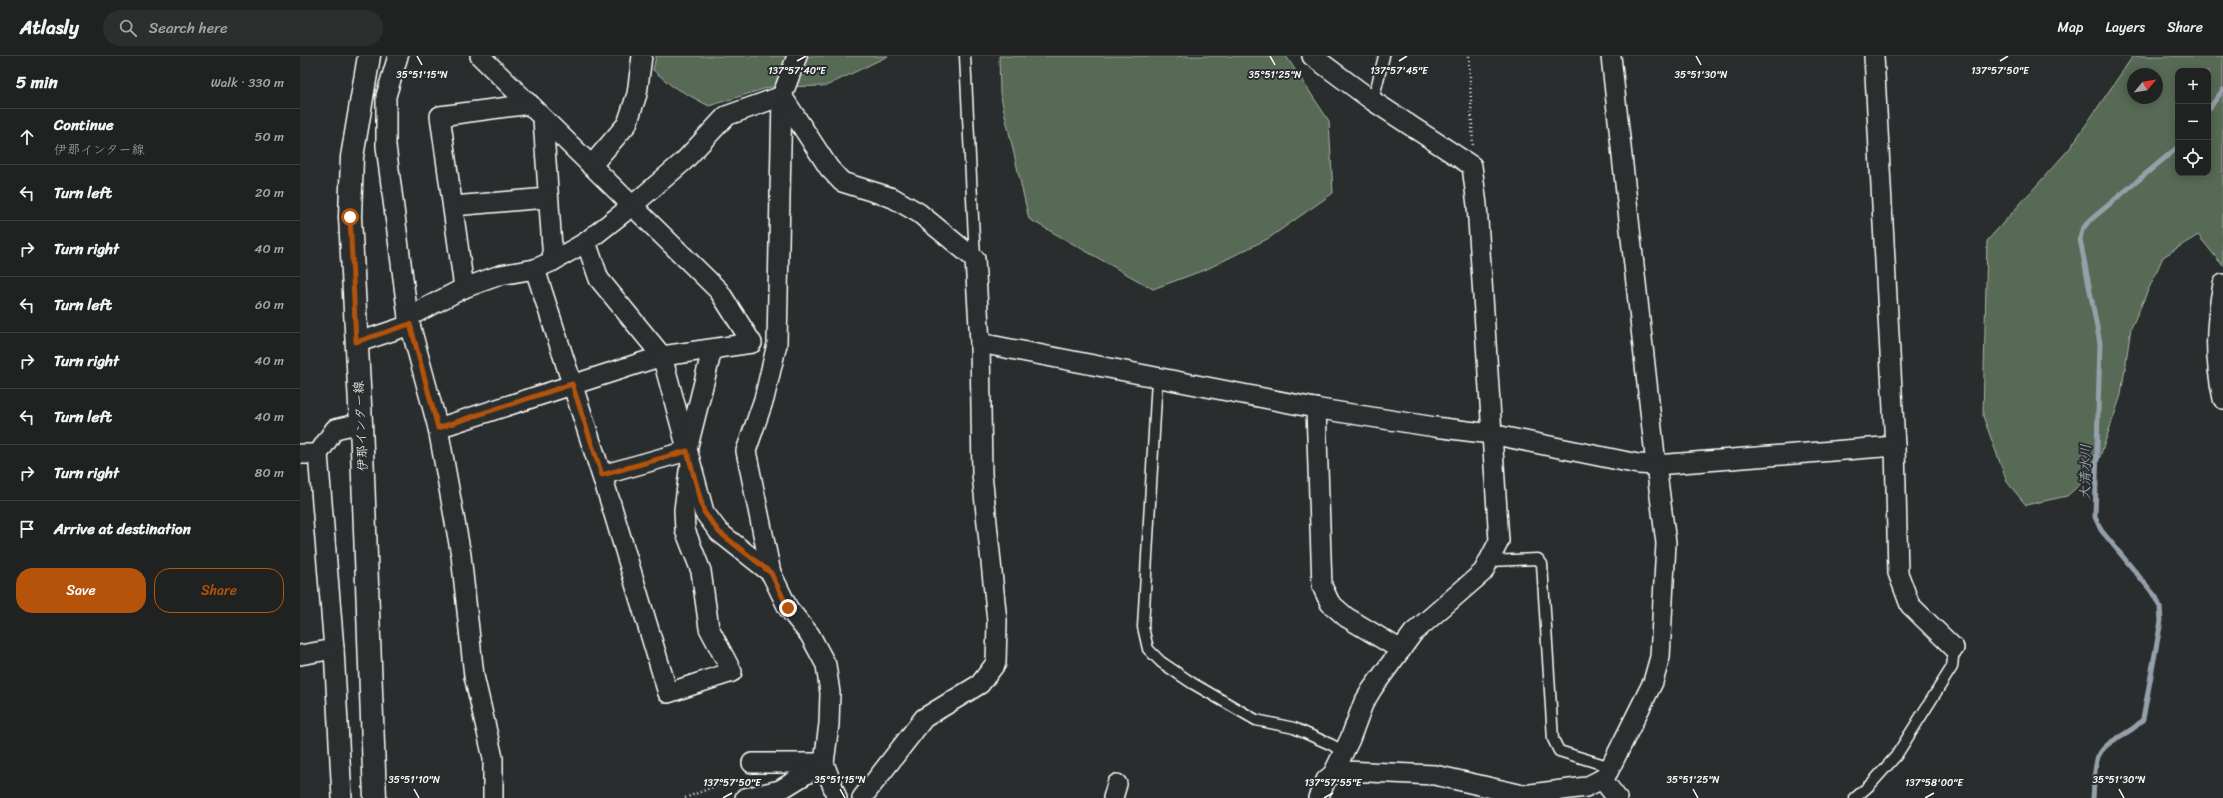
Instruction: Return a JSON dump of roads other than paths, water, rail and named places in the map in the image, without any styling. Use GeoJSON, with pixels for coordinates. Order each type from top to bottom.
{"type":"FeatureCollection","features":[{"type":"Feature","properties":{"kind":"main road","name":"伊那インター線"},"geometry":{"type":"LineString","coordinates":[[368,56],[352,157],[350,217],[361,423],[375,798]]}},
{"type":"Feature","properties":{"kind":"street"},"geometry":{"type":"LineString","coordinates":[[398,56],[386,96],[386,146],[409,321],[438,428],[461,555],[474,676],[493,758],[493,798]]}},
{"type":"Feature","properties":{"kind":"street"},"geometry":{"type":"LineString","coordinates":[[480,56],[719,291],[752,343]]}},
{"type":"Feature","properties":{"kind":"street"},"geometry":{"type":"LineString","coordinates":[[591,166],[627,124],[637,94],[642,56]]}},
{"type":"Feature","properties":{"kind":"street"},"geometry":{"type":"LineString","coordinates":[[797,56],[782,96],[777,344],[764,399],[746,451],[771,573],[788,608],[810,635],[826,665],[830,692],[824,763],[837,798]]}},
{"type":"Feature","properties":{"kind":"street"},"geometry":{"type":"LineString","coordinates":[[1312,56],[1373,101],[1472,166],[1477,205],[1499,541],[1483,572],[1413,633],[1401,650],[1363,704],[1333,774],[1326,780],[1318,798]]}},
{"type":"Feature","properties":{"kind":"street"},"geometry":{"type":"LineString","coordinates":[[1333,774],[1345,771],[1436,775],[1523,795],[1586,787],[1606,773],[1653,682],[1660,657],[1666,543],[1611,56]]}},
{"type":"Feature","properties":{"kind":"street"},"geometry":{"type":"LineString","coordinates":[[1874,56],[1895,446],[1898,573],[1910,605],[1954,648]]}},
{"type":"Feature","properties":{"kind":"street"},"geometry":{"type":"LineString","coordinates":[[356,342],[409,321],[464,288],[500,275],[535,268],[553,261],[586,242],[633,205],[684,161],[726,116],[782,96]]}},
{"type":"Feature","properties":{"kind":"street"},"geometry":{"type":"LineString","coordinates":[[782,96],[829,168],[842,182],[893,198],[919,213],[975,259],[980,343],[982,474],[997,621],[996,663],[980,684],[924,718],[862,798]]}},
{"type":"Feature","properties":{"kind":"street"},"geometry":{"type":"LineString","coordinates":[[464,288],[440,116],[530,104]]}},
{"type":"Feature","properties":{"kind":"street"},"geometry":{"type":"LineString","coordinates":[[543,119],[547,198],[553,261]]}},
{"type":"Feature","properties":{"kind":"street"},"geometry":{"type":"LineString","coordinates":[[453,206],[547,198]]}},
{"type":"Feature","properties":{"kind":"street"},"geometry":{"type":"LineString","coordinates":[[586,242],[599,279],[662,356],[704,512],[719,532],[771,573]]}},
{"type":"Feature","properties":{"kind":"street"},"geometry":{"type":"LineString","coordinates":[[535,268],[602,475],[668,693],[732,672],[709,628],[701,571],[685,530],[684,510],[689,457],[712,350]]}},
{"type":"Feature","properties":{"kind":"street"},"geometry":{"type":"LineString","coordinates":[[2223,284],[2217,317],[2216,363],[2223,399]]}},
{"type":"Feature","properties":{"kind":"street"},"geometry":{"type":"LineString","coordinates":[[438,428],[662,356],[712,350],[752,343],[777,344]]}},
{"type":"Feature","properties":{"kind":"street"},"geometry":{"type":"LineString","coordinates":[[980,343],[1157,379],[1316,408],[1435,427],[1491,434],[1611,459],[1656,465],[1895,446]]}},
{"type":"Feature","properties":{"kind":"street"},"geometry":{"type":"LineString","coordinates":[[1316,408],[1322,586],[1330,603],[1346,617],[1401,650]]}},
{"type":"Feature","properties":{"kind":"street"},"geometry":{"type":"LineString","coordinates":[[342,798],[334,649],[309,454],[335,429],[361,423]]}},
{"type":"Feature","properties":{"kind":"street"},"geometry":{"type":"LineString","coordinates":[[602,475],[689,457]]}},
{"type":"Feature","properties":{"kind":"street"},"geometry":{"type":"LineString","coordinates":[[300,655],[334,649]]}},
{"type":"Feature","properties":{"kind":"street"},"geometry":{"type":"LineString","coordinates":[[747,780],[780,790],[824,763]]}},
{"type":"Feature","properties":{"kind":"street"},"geometry":{"type":"LineString","coordinates":[[747,780],[824,763]]}},
{"type":"Feature","properties":{"kind":"street"},"geometry":{"type":"LineString","coordinates":[[1606,773],[1617,798]]}},
{"type":"Feature","properties":{"kind":"lane"},"geometry":{"type":"LineString","coordinates":[[965,56],[975,259]]}},
{"type":"Feature","properties":{"kind":"lane"},"geometry":{"type":"LineString","coordinates":[[1373,101],[1384,56]]}},
{"type":"Feature","properties":{"kind":"lane"},"geometry":{"type":"LineString","coordinates":[[1157,379],[1143,627],[1148,649],[1161,662],[1192,684],[1256,720],[1294,728],[1332,745],[1343,752]]}},
{"type":"Feature","properties":{"kind":"lane"},"geometry":{"type":"LineString","coordinates":[[1489,560],[1538,559],[1542,564],[1554,739],[1559,751],[1606,773]]}},
{"type":"Feature","properties":{"kind":"lane"},"geometry":{"type":"LineString","coordinates":[[1855,798],[1871,784],[1896,756],[1952,667],[1954,648]]}},
{"type":"Feature","properties":{"kind":"waterway","name":"大清水川"},"geometry":{"type":"LineString","coordinates":[[2211,106],[2223,90]]}},
{"type":"Feature","properties":{"kind":"waterway","name":"大清水川"},"geometry":{"type":"LineString","coordinates":[[2093,798],[2094,777],[2098,757],[2107,745],[2132,729],[2143,719],[2161,621],[2160,607],[2156,597],[2101,530],[2095,517],[2100,343],[2080,239],[2082,230],[2088,222],[2175,150]]}}]}
